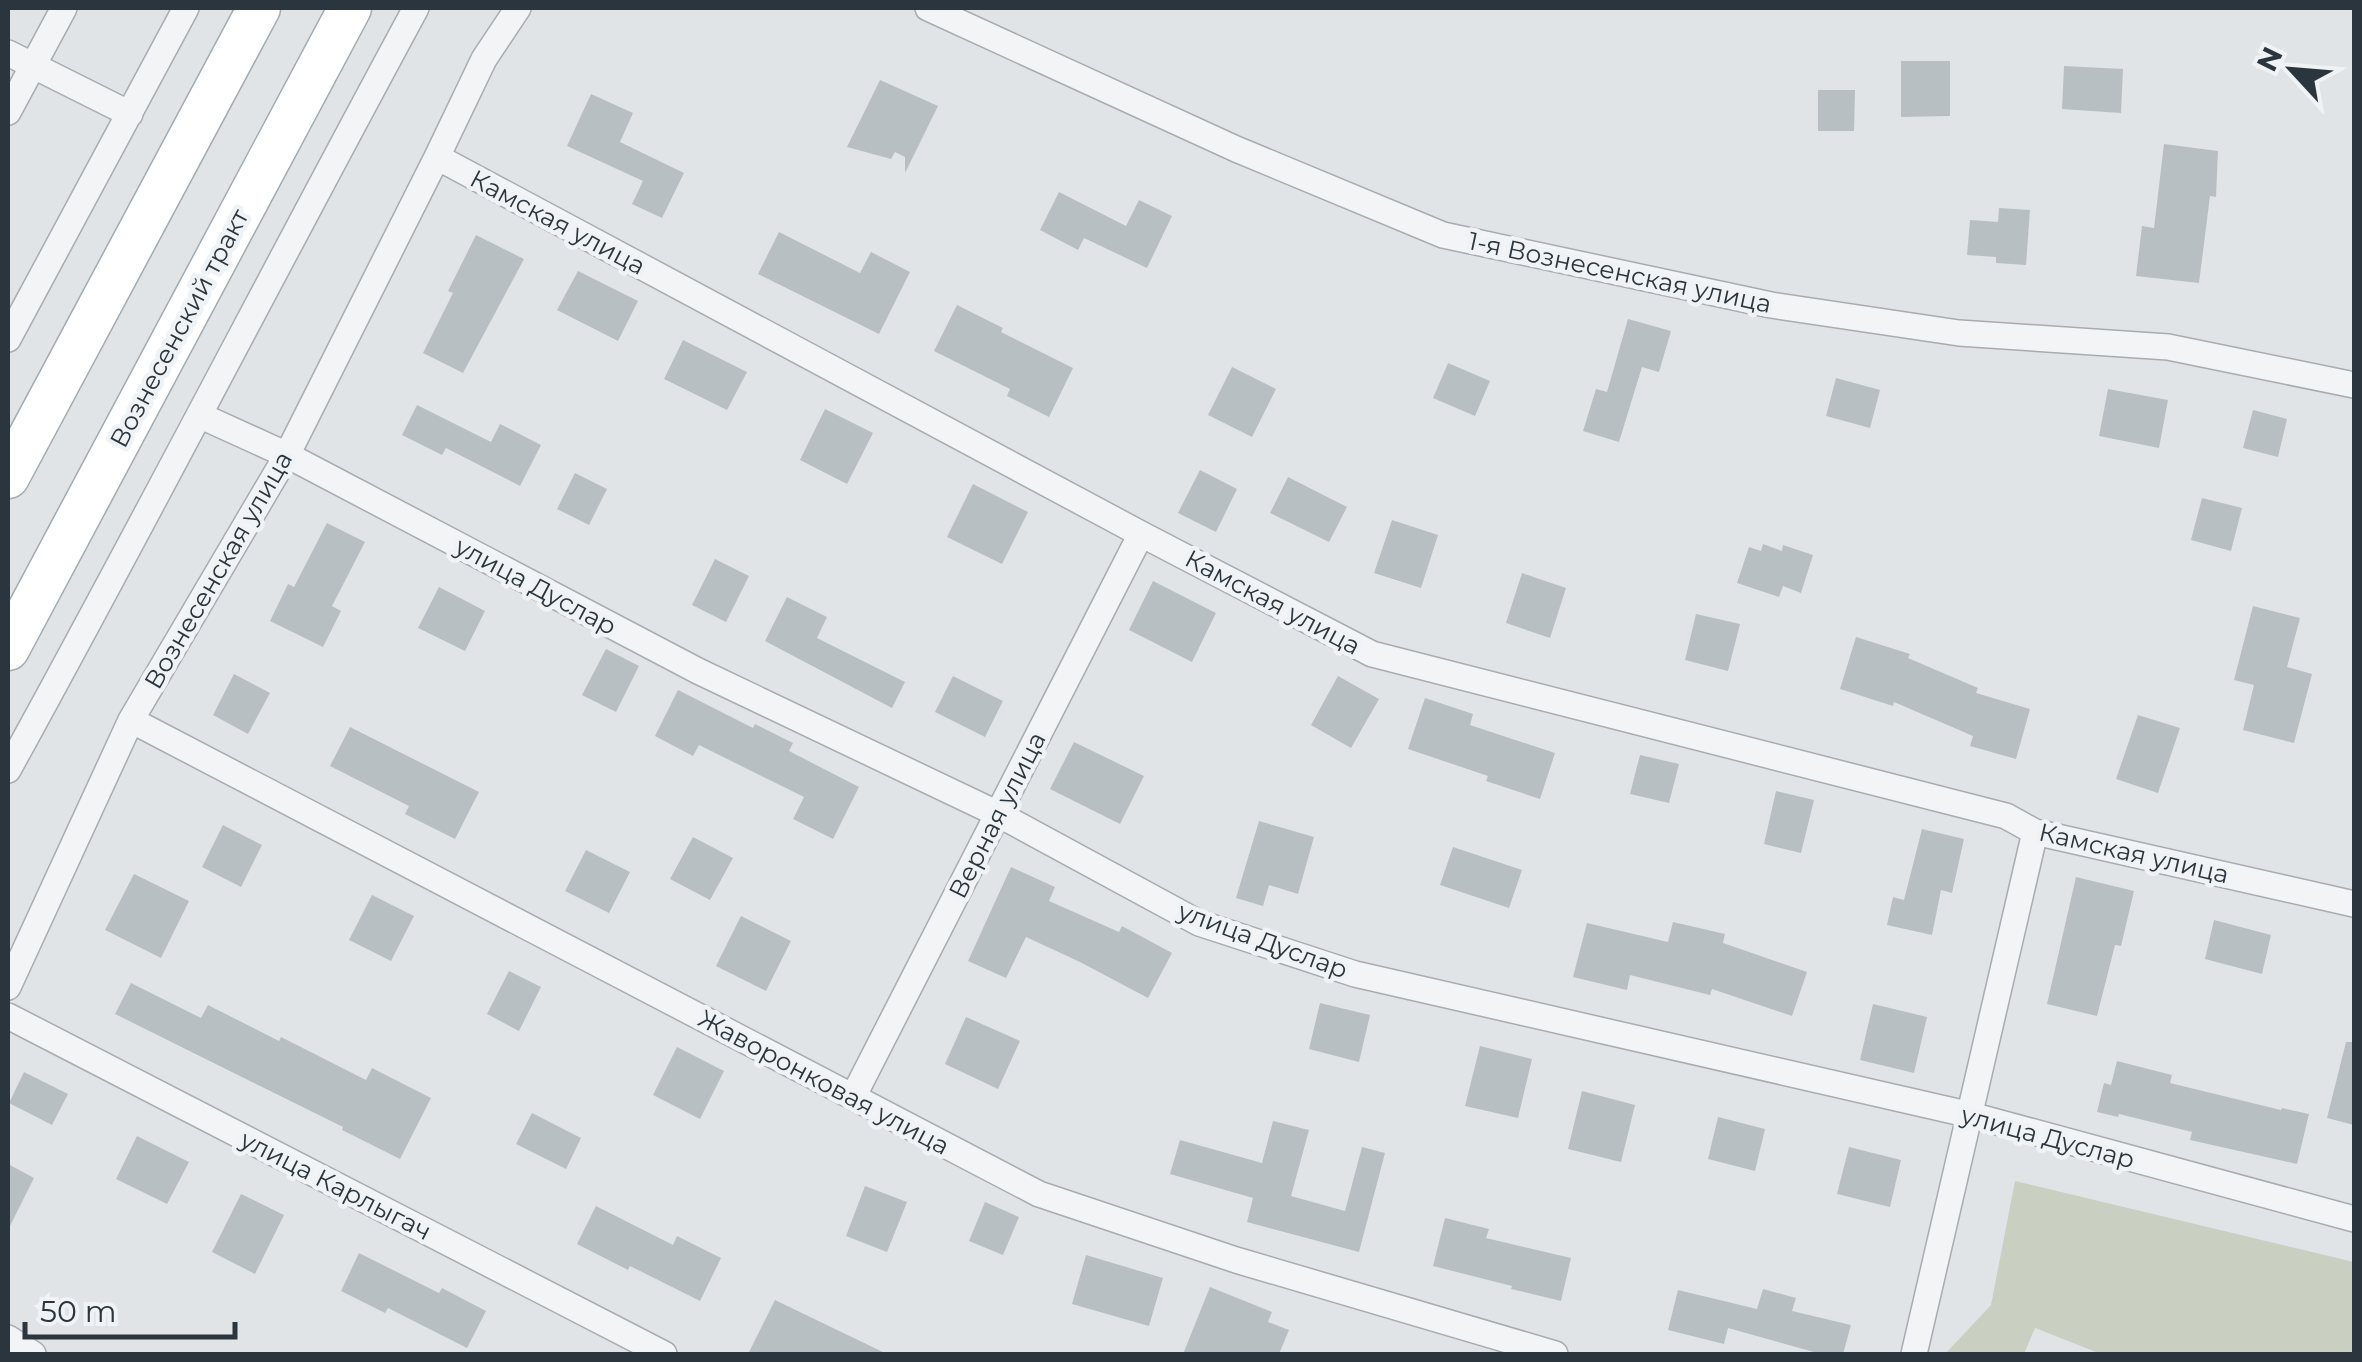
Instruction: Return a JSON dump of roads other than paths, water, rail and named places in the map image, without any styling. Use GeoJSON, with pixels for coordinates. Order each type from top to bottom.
{"type":"FeatureCollection","features":[{"type":"Feature","properties":{"kind":"main road"},"geometry":{"type":"LineString","coordinates":[[8,477],[259,8]]}},
{"type":"Feature","properties":{"kind":"main road","name":"Вознесенский тракт"},"geometry":{"type":"LineString","coordinates":[[8,649],[350,8]]}},
{"type":"Feature","properties":{"kind":"street"},"geometry":{"type":"LineString","coordinates":[[8,112],[64,8]]}},
{"type":"Feature","properties":{"kind":"street"},"geometry":{"type":"LineString","coordinates":[[8,339],[186,8]]}},
{"type":"Feature","properties":{"kind":"street"},"geometry":{"type":"LineString","coordinates":[[8,770],[416,8]]}},
{"type":"Feature","properties":{"kind":"street","name":"Вознесенская улица"},"geometry":{"type":"LineString","coordinates":[[8,987],[131,720],[286,455],[438,157],[484,58],[518,8]]}},
{"type":"Feature","properties":{"kind":"street","name":"1-я Вознесенская улица"},"geometry":{"type":"LineString","coordinates":[[928,8],[1236,149],[1443,235],[1771,305],[1959,333],[2168,347],[2354,385]]}},
{"type":"Feature","properties":{"kind":"street"},"geometry":{"type":"LineString","coordinates":[[8,53],[130,114]]}},
{"type":"Feature","properties":{"kind":"street","name":"Камская улица"},"geometry":{"type":"LineString","coordinates":[[438,157],[1372,654],[2006,816],[2035,832],[2354,904]]}},
{"type":"Feature","properties":{"kind":"street","name":"улица Дуслар"},"geometry":{"type":"LineString","coordinates":[[199,415],[286,455],[698,671],[998,814],[1199,923],[1355,974],[1971,1115],[2354,1220]]}},
{"type":"Feature","properties":{"kind":"street","name":"Верная улица"},"geometry":{"type":"LineString","coordinates":[[853,1098],[1142,534]]}},
{"type":"Feature","properties":{"kind":"street","name":"Жаворонковая улица"},"geometry":{"type":"LineString","coordinates":[[131,720],[1038,1194],[1236,1260],[1555,1354]]}},
{"type":"Feature","properties":{"kind":"street"},"geometry":{"type":"LineString","coordinates":[[1914,1354],[2035,832]]}},
{"type":"Feature","properties":{"kind":"street","name":"улица Карлыгач"},"geometry":{"type":"LineString","coordinates":[[8,1016],[664,1354]]}},
{"type":"Feature","properties":{"kind":"street"},"geometry":{"type":"LineString","coordinates":[[8,1338],[33,1354]]}}]}
